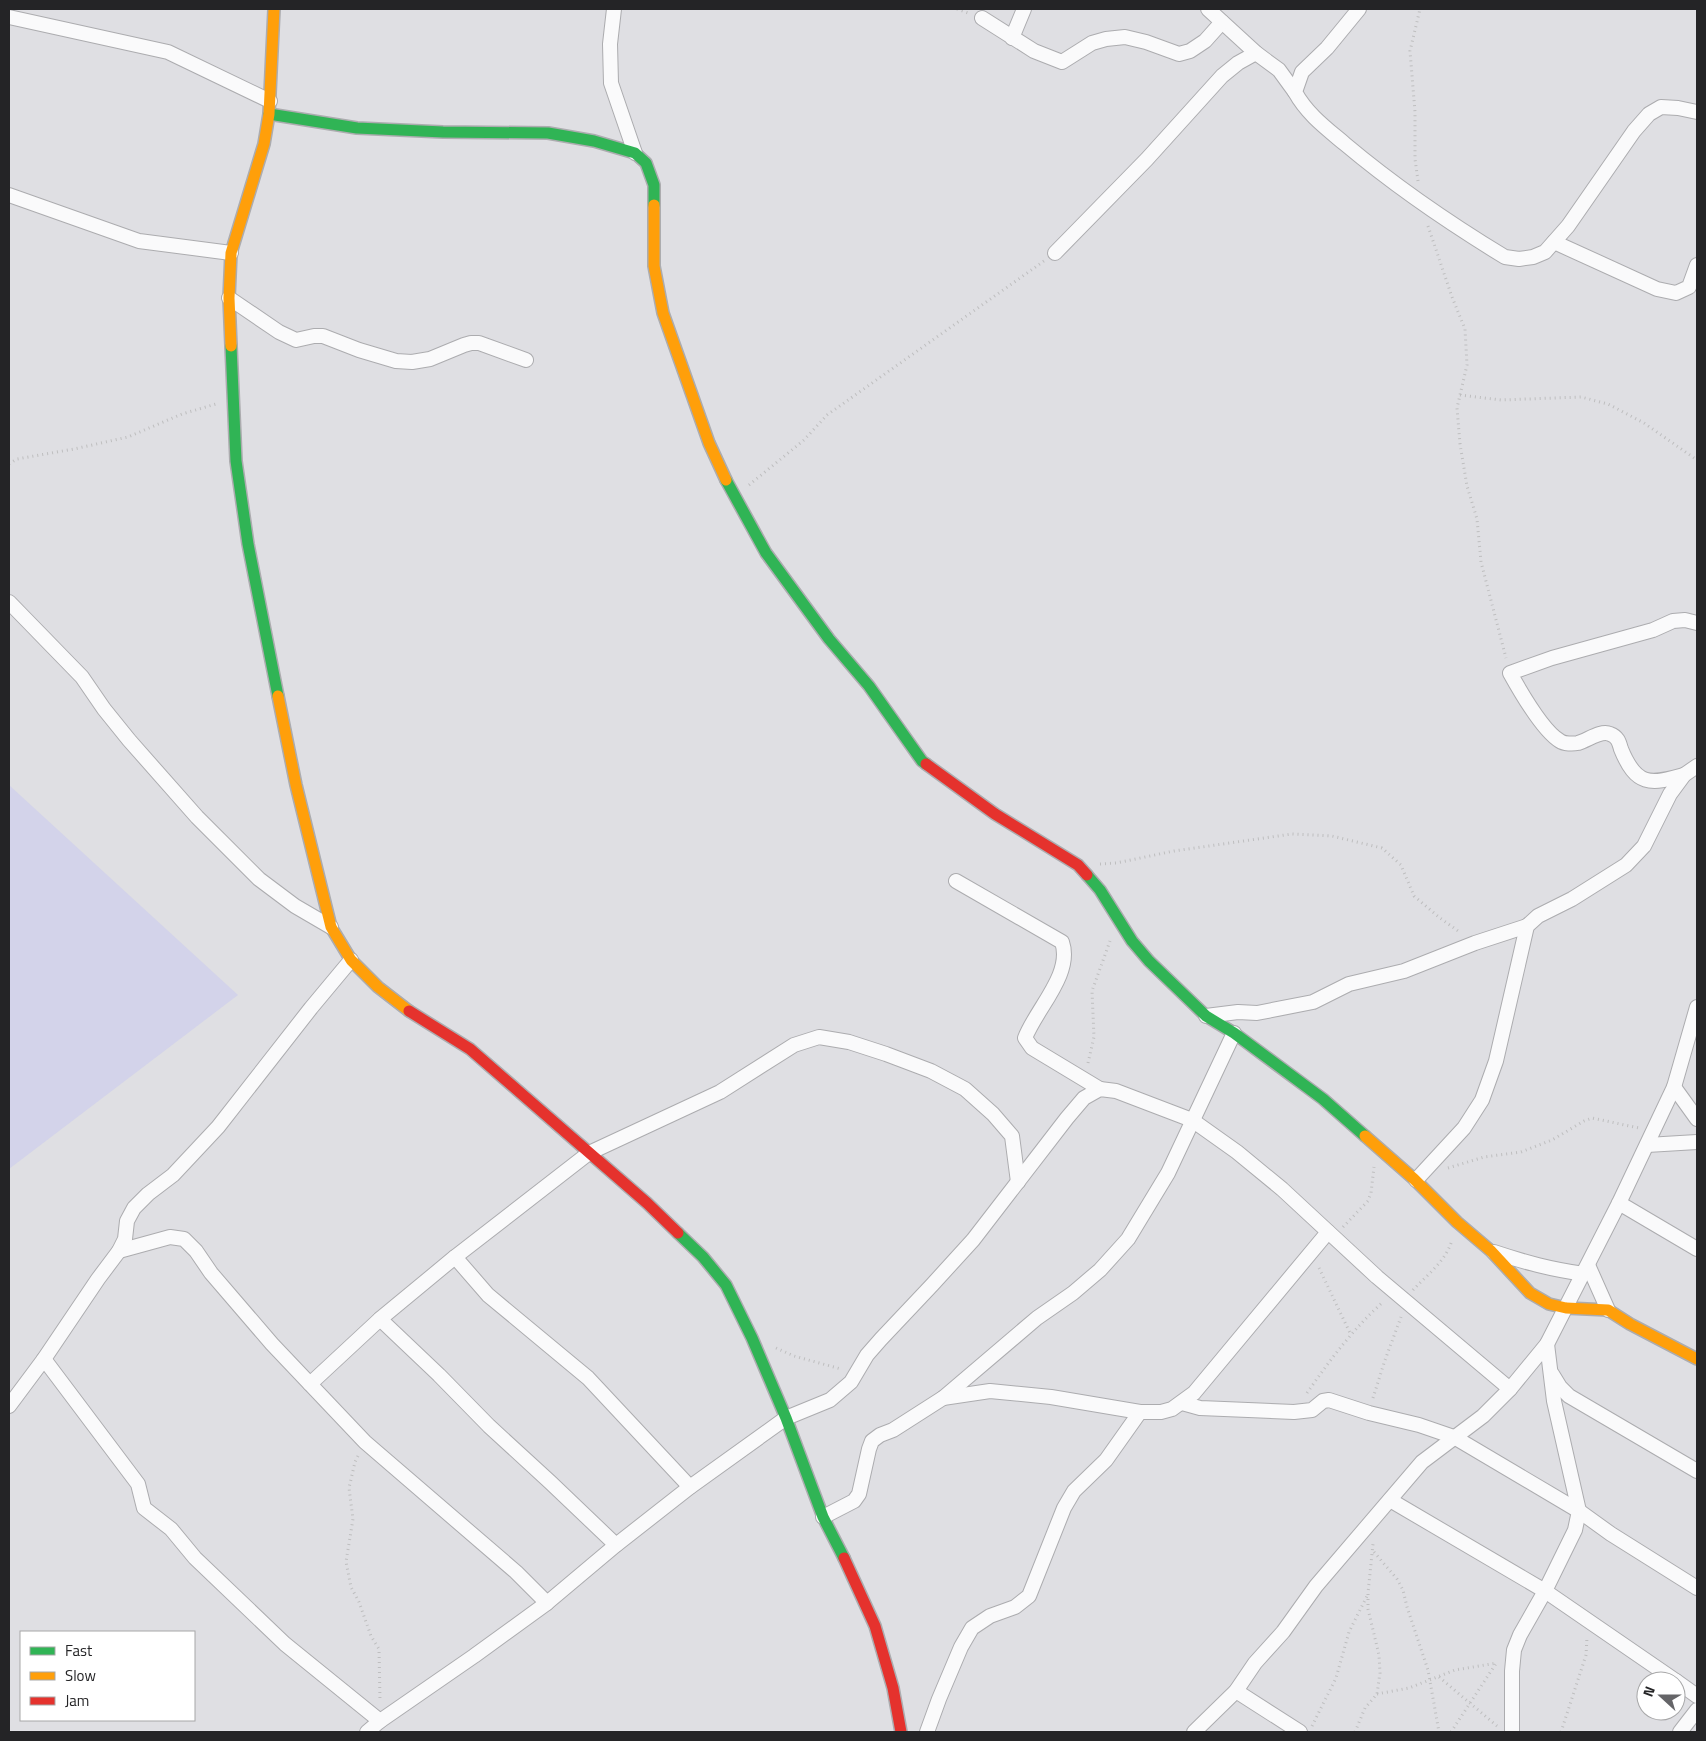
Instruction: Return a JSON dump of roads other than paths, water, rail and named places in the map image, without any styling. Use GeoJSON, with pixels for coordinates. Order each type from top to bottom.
{"type":"FeatureCollection","features":[{"type":"Feature","properties":{"kind":"street"},"geometry":{"type":"LineString","coordinates":[[274,9],[270,108],[264,144],[231,253],[229,298],[236,461],[255,582],[296,785],[330,926],[351,960],[378,987],[404,1008],[470,1049],[647,1203],[703,1257],[726,1286],[752,1338],[786,1418],[823,1516],[875,1626],[893,1688],[901,1732]]}},
{"type":"Feature","properties":{"kind":"street"},"geometry":{"type":"LineString","coordinates":[[614,9],[610,44],[611,83],[634,153]]}},
{"type":"Feature","properties":{"kind":"street"},"geometry":{"type":"LineString","coordinates":[[1012,38],[1024,9]]}},
{"type":"Feature","properties":{"kind":"street"},"geometry":{"type":"LineString","coordinates":[[1208,9],[1256,53],[1279,70],[1314,118],[1358,155],[1420,202],[1505,257],[1519,259],[1533,257],[1545,252],[1568,226],[1634,131],[1649,114],[1661,107],[1697,112]]}},
{"type":"Feature","properties":{"kind":"street"},"geometry":{"type":"LineString","coordinates":[[1295,92],[1302,72],[1326,48],[1359,9]]}},
{"type":"Feature","properties":{"kind":"street"},"geometry":{"type":"LineString","coordinates":[[9,17],[168,52],[270,108],[357,128],[443,132],[548,133],[594,141],[634,153],[646,163],[654,186],[654,266],[663,313],[709,443],[734,496],[766,553],[829,639],[869,686],[922,761],[995,814],[1038,839],[1078,866],[1100,890],[1132,941],[1149,961],[1206,1016],[1234,1033],[1324,1099],[1416,1180],[1457,1222],[1491,1251],[1530,1293],[1549,1304],[1566,1308],[1608,1310]]}},
{"type":"Feature","properties":{"kind":"street"},"geometry":{"type":"LineString","coordinates":[[982,18],[1034,51],[1062,62],[1092,44],[1106,39],[1124,37],[1146,42],[1180,54],[1190,51],[1205,42],[1222,22]]}},
{"type":"Feature","properties":{"kind":"street"},"geometry":{"type":"LineString","coordinates":[[1055,253],[1147,159],[1222,76],[1238,63],[1256,53]]}},
{"type":"Feature","properties":{"kind":"street"},"geometry":{"type":"LineString","coordinates":[[9,195],[139,241],[231,253]]}},
{"type":"Feature","properties":{"kind":"street"},"geometry":{"type":"LineString","coordinates":[[1554,242],[1657,289],[1676,292],[1689,287],[1697,268]]}},
{"type":"Feature","properties":{"kind":"street"},"geometry":{"type":"LineString","coordinates":[[229,298],[279,332],[296,340],[323,336],[359,350],[396,361],[412,362],[430,359],[471,343],[479,343],[526,360]]}},
{"type":"Feature","properties":{"kind":"street"},"geometry":{"type":"LineString","coordinates":[[9,602],[82,677],[104,709],[129,740],[197,817],[252,872],[295,906],[330,926]]}},
{"type":"Feature","properties":{"kind":"street"},"geometry":{"type":"LineString","coordinates":[[1697,623],[1685,620],[1673,621],[1653,630],[1552,658],[1510,673],[1524,698],[1560,742],[1573,744],[1604,733],[1610,734],[1617,738],[1630,768],[1641,778],[1648,781],[1662,782],[1684,775],[1697,766]]}},
{"type":"Feature","properties":{"kind":"street"},"geometry":{"type":"LineString","coordinates":[[1206,1016],[1238,1012],[1257,1013],[1313,1002],[1349,984],[1404,971],[1476,943],[1527,926],[1538,916],[1572,899],[1626,865],[1644,846],[1670,794],[1684,775]]}},
{"type":"Feature","properties":{"kind":"street"},"geometry":{"type":"LineString","coordinates":[[956,882],[1062,942],[1065,951],[1064,964],[1025,1038],[1032,1048],[1100,1089],[1116,1091],[1192,1120],[1237,1152],[1282,1189],[1402,1298],[1510,1389]]}},
{"type":"Feature","properties":{"kind":"street"},"geometry":{"type":"LineString","coordinates":[[1416,1180],[1464,1128],[1482,1100],[1496,1061],[1527,926]]}},
{"type":"Feature","properties":{"kind":"street"},"geometry":{"type":"LineString","coordinates":[[9,1406],[44,1359],[98,1279],[120,1251],[125,1238],[127,1221],[134,1208],[148,1194],[173,1175],[218,1127],[351,960]]}},
{"type":"Feature","properties":{"kind":"street"},"geometry":{"type":"LineString","coordinates":[[1194,1732],[1236,1690],[1254,1663],[1283,1632],[1316,1586],[1422,1462],[1483,1416],[1510,1389],[1547,1344],[1619,1203],[1674,1087],[1697,1007]]}},
{"type":"Feature","properties":{"kind":"street"},"geometry":{"type":"LineString","coordinates":[[823,1516],[854,1501],[859,1494],[872,1441],[880,1435],[894,1430],[943,1398],[1037,1318],[1100,1270],[1128,1239],[1168,1173],[1234,1033]]}},
{"type":"Feature","properties":{"kind":"street"},"geometry":{"type":"LineString","coordinates":[[310,1384],[380,1320],[455,1257],[589,1153],[720,1092],[794,1045],[819,1037],[849,1042],[886,1054],[931,1071],[965,1089],[993,1114],[1012,1136],[1018,1182]]}},
{"type":"Feature","properties":{"kind":"street"},"geometry":{"type":"LineString","coordinates":[[1674,1087],[1697,1119]]}},
{"type":"Feature","properties":{"kind":"street"},"geometry":{"type":"LineString","coordinates":[[367,1732],[548,1603],[616,1545],[690,1487],[786,1418],[830,1400],[851,1382],[876,1344],[973,1240],[1084,1098],[1100,1089]]}},
{"type":"Feature","properties":{"kind":"street"},"geometry":{"type":"LineString","coordinates":[[1647,1146],[1697,1142]]}},
{"type":"Feature","properties":{"kind":"street"},"geometry":{"type":"LineString","coordinates":[[1619,1203],[1697,1249]]}},
{"type":"Feature","properties":{"kind":"street"},"geometry":{"type":"LineString","coordinates":[[943,1398],[990,1391],[1051,1397],[1140,1412],[1161,1412],[1172,1409],[1194,1393],[1312,1251],[1331,1234]]}},
{"type":"Feature","properties":{"kind":"street"},"geometry":{"type":"LineString","coordinates":[[120,1251],[170,1237],[184,1239],[266,1337],[365,1442],[486,1546],[548,1603]]}},
{"type":"Feature","properties":{"kind":"street"},"geometry":{"type":"LineString","coordinates":[[1491,1251],[1551,1270],[1586,1269]]}},
{"type":"Feature","properties":{"kind":"street"},"geometry":{"type":"LineString","coordinates":[[455,1257],[488,1296],[588,1378],[690,1487]]}},
{"type":"Feature","properties":{"kind":"street"},"geometry":{"type":"LineString","coordinates":[[1586,1269],[1608,1310],[1630,1324],[1664,1340],[1697,1359]]}},
{"type":"Feature","properties":{"kind":"street"},"geometry":{"type":"LineString","coordinates":[[380,1320],[439,1375],[489,1426],[616,1545]]}},
{"type":"Feature","properties":{"kind":"street"},"geometry":{"type":"LineString","coordinates":[[1506,1730],[1514,1650],[1575,1530],[1579,1511],[1554,1401],[1547,1344]]}},
{"type":"Feature","properties":{"kind":"street"},"geometry":{"type":"LineString","coordinates":[[44,1359],[138,1484],[144,1508],[171,1529],[195,1558],[285,1644],[380,1721]]}},
{"type":"Feature","properties":{"kind":"street"},"geometry":{"type":"LineString","coordinates":[[1550,1370],[1560,1388],[1569,1396],[1697,1471]]}},
{"type":"Feature","properties":{"kind":"street"},"geometry":{"type":"LineString","coordinates":[[1182,1403],[1200,1408],[1294,1412],[1312,1410],[1323,1401],[1330,1400],[1454,1437],[1579,1511],[1610,1534],[1697,1588]]}},
{"type":"Feature","properties":{"kind":"street"},"geometry":{"type":"LineString","coordinates":[[927,1732],[961,1647],[972,1628],[990,1616],[1015,1606],[1029,1596],[1064,1508],[1074,1491],[1106,1460],[1140,1412]]}},
{"type":"Feature","properties":{"kind":"street"},"geometry":{"type":"LineString","coordinates":[[1390,1500],[1545,1591],[1661,1671]]}},
{"type":"Feature","properties":{"kind":"street"},"geometry":{"type":"LineString","coordinates":[[1686,1688],[1697,1696]]}},
{"type":"Feature","properties":{"kind":"street"},"geometry":{"type":"LineString","coordinates":[[1236,1690],[1300,1732]]}},
{"type":"Feature","properties":{"kind":"street"},"geometry":{"type":"LineString","coordinates":[[1680,1732],[1697,1710]]}}]}
